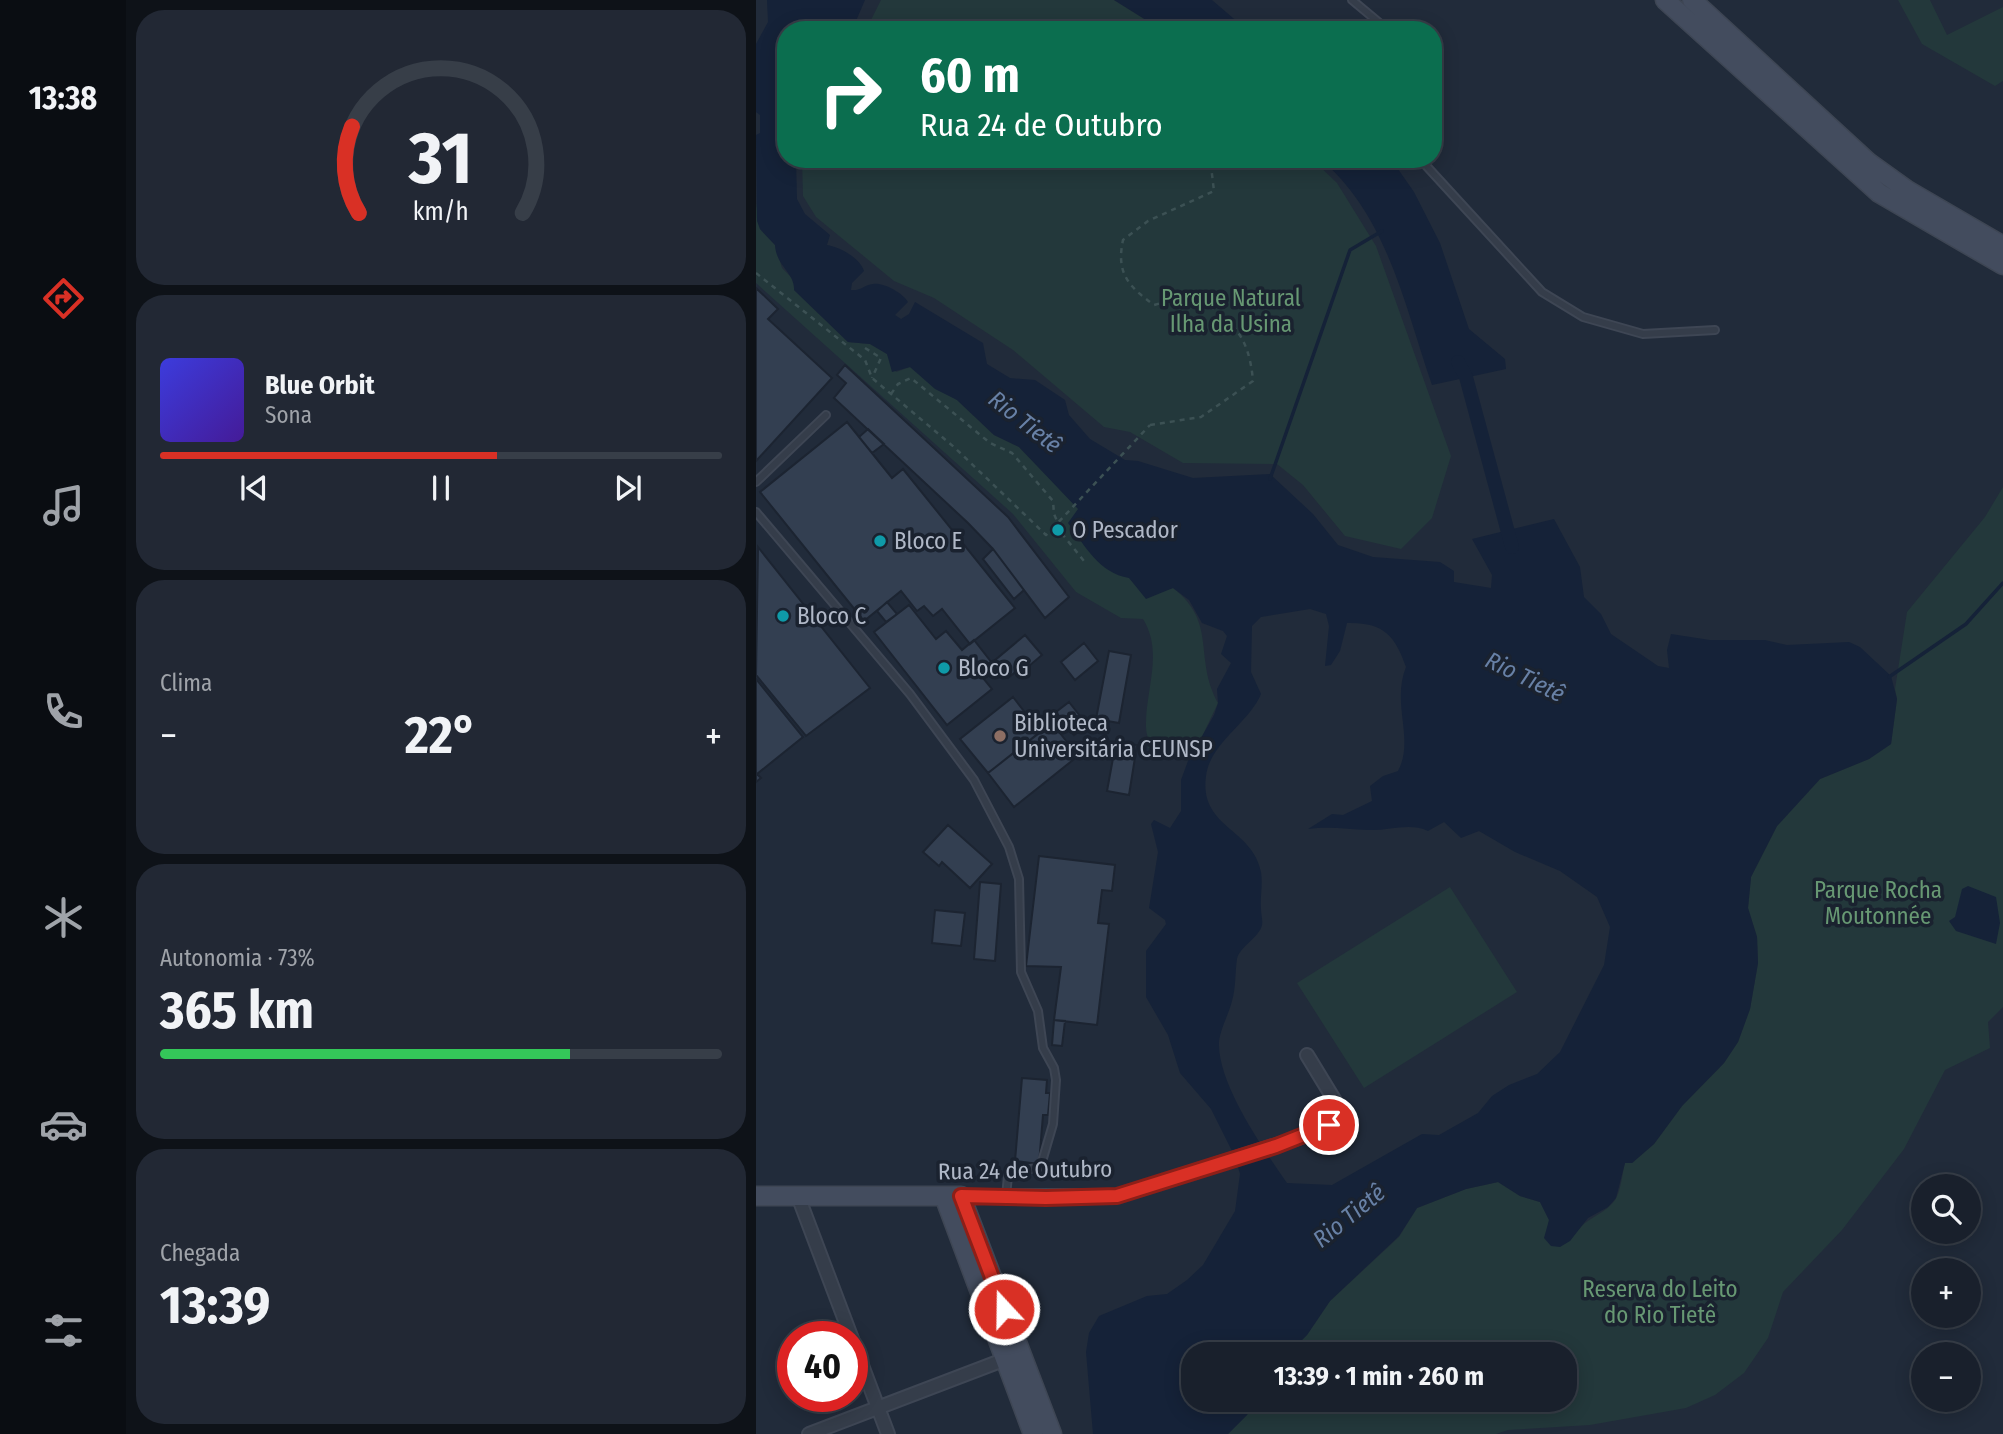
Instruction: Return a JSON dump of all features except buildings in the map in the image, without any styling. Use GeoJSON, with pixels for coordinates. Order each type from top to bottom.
{"type":"FeatureCollection","features":[{"type":"Feature","properties":{"kind":"main road"},"geometry":{"type":"LineString","coordinates":[[1665,0],[1879,192],[2003,265]]}},
{"type":"Feature","properties":{"kind":"main road"},"geometry":{"type":"LineString","coordinates":[[1692,0],[1868,162],[1907,190],[2003,246]]}},
{"type":"Feature","properties":{"kind":"main road","name":"Rua 24 de Outubro"},"geometry":{"type":"LineString","coordinates":[[756,1196],[953,1196]]}},
{"type":"Feature","properties":{"kind":"main road"},"geometry":{"type":"LineString","coordinates":[[953,1196],[1014,1356],[1052,1434]]}},
{"type":"Feature","properties":{"kind":"main road"},"geometry":{"type":"LineString","coordinates":[[1014,1356],[1033,1434]]}},
{"type":"Feature","properties":{"kind":"street","name":"Rua 24 de Outubro"},"geometry":{"type":"LineString","coordinates":[[953,1196],[1117,1196],[1317,1132],[1337,1115],[1335,1101],[1307,1055]]}},
{"type":"Feature","properties":{"kind":"street"},"geometry":{"type":"LineString","coordinates":[[798,1196],[888,1434]]}},
{"type":"Feature","properties":{"kind":"street"},"geometry":{"type":"LineString","coordinates":[[809,1434],[1014,1356]]}},
{"type":"Feature","properties":{"kind":"lane"},"geometry":{"type":"LineString","coordinates":[[1352,0],[1377,21]]}},
{"type":"Feature","properties":{"kind":"lane"},"geometry":{"type":"LineString","coordinates":[[1428,168],[1542,292],[1583,317],[1643,334],[1715,330]]}},
{"type":"Feature","properties":{"kind":"lane"},"geometry":{"type":"LineString","coordinates":[[756,482],[825,415]]}},
{"type":"Feature","properties":{"kind":"lane"},"geometry":{"type":"LineString","coordinates":[[756,512],[910,694],[974,780],[1009,847],[1019,879],[1021,972],[1038,1011],[1043,1048],[1054,1068],[1058,1095],[1041,1164],[1038,1168],[1014,1171],[1009,1176],[1006,1197]]}},
{"type":"Feature","properties":{"kind":"path"},"geometry":{"type":"LineString","coordinates":[[756,273],[865,360],[872,378],[954,447],[1045,536],[1150,425],[1201,417],[1253,381],[1251,355],[1233,322],[1191,295],[1154,305],[1131,288],[1118,260],[1122,240],[1148,221],[1214,191],[1211,168]]}},
{"type":"Feature","properties":{"kind":"path"},"geometry":{"type":"LineString","coordinates":[[865,348],[881,358],[872,378]]}},
{"type":"Feature","properties":{"kind":"path"},"geometry":{"type":"LineString","coordinates":[[891,394],[898,384],[911,378],[990,443],[1012,453],[1053,501],[1054,514],[1063,535],[1084,561]]}},
{"type":"Feature","properties":{"kind":"green space"},"geometry":{"type":"Polygon","coordinates":[[[881,0],[1114,0],[1148,21],[870,21],[881,0]]]}},
{"type":"Feature","properties":{"kind":"green space"},"geometry":{"type":"Polygon","coordinates":[[[1898,0],[1930,0],[1947,35],[2003,7],[2003,81],[1995,86],[1922,44],[1898,0]]]}},
{"type":"Feature","properties":{"kind":"green space","name":"Parque Natural Ilha da Usina"},"geometry":{"type":"Polygon","coordinates":[[[802,168],[1321,168],[1337,183],[1376,246],[1451,456],[1432,518],[1401,549],[1345,536],[1303,485],[1277,464],[1183,463],[1130,432],[1104,427],[1013,350],[934,298],[894,281],[816,217],[803,196],[802,168]]]}},
{"type":"Feature","properties":{"kind":"green space"},"geometry":{"type":"Polygon","coordinates":[[[756,203],[760,229],[775,245],[782,268],[795,281],[794,290],[848,342],[870,344],[887,354],[896,372],[910,367],[957,400],[994,435],[1019,447],[1079,509],[1129,578],[1156,593],[1173,588],[1187,601],[1196,614],[1207,671],[1218,703],[1198,745],[1148,748],[1146,713],[1153,658],[1149,632],[1143,619],[1121,618],[1076,592],[1013,514],[756,283],[756,203]]]}},
{"type":"Feature","properties":{"kind":"green space"},"geometry":{"type":"Polygon","coordinates":[[[2003,487],[2003,1007],[1988,1022],[1990,1048],[1945,1070],[1904,1149],[1842,1230],[1783,1292],[1768,1338],[1744,1373],[1715,1395],[1686,1408],[1590,1425],[1508,1430],[1496,1434],[1228,1434],[1248,1412],[1577,1412],[1577,1342],[1300,1342],[1330,1301],[1399,1237],[1417,1208],[1466,1189],[1498,1182],[1520,1196],[1540,1202],[1549,1220],[1547,1233],[1570,1241],[1581,1226],[1615,1200],[1625,1163],[1632,1163],[1654,1144],[1682,1106],[1724,1063],[1738,1042],[1750,1009],[1758,963],[1757,937],[1748,908],[1751,877],[1777,826],[1820,779],[1869,759],[1891,744],[1897,699],[1895,689],[1907,612],[1985,517],[2003,487]]]}},
{"type":"Feature","properties":{"kind":"green space"},"geometry":{"type":"Polygon","coordinates":[[[1450,887],[1517,992],[1364,1088],[1297,983],[1450,887]]]}},
{"type":"Feature","properties":{"kind":"water","name":"Rio Tietê"},"geometry":{"type":"Polygon","coordinates":[[[767,0],[865,0],[856,21],[777,21],[777,168],[796,168],[797,199],[805,214],[830,235],[827,245],[849,254],[862,266],[864,271],[852,283],[851,290],[873,284],[887,286],[908,302],[895,315],[901,319],[909,314],[915,302],[983,343],[987,364],[1010,378],[1035,380],[1065,400],[1069,415],[1090,439],[1125,460],[1138,461],[1193,478],[1270,474],[1313,514],[1338,545],[1373,557],[1440,562],[1454,571],[1454,582],[1491,588],[1492,575],[1472,539],[1554,519],[1580,567],[1584,597],[1601,614],[1611,634],[1658,666],[1669,668],[1667,650],[1671,634],[1710,640],[1765,640],[1787,645],[1849,642],[1860,647],[1891,676],[1897,699],[1891,744],[1869,759],[1820,779],[1777,826],[1751,877],[1748,908],[1757,937],[1758,963],[1750,1009],[1738,1042],[1724,1063],[1682,1106],[1654,1144],[1632,1163],[1625,1163],[1616,1198],[1608,1207],[1588,1218],[1570,1241],[1560,1247],[1551,1246],[1544,1238],[1549,1220],[1540,1202],[1520,1196],[1498,1182],[1466,1189],[1417,1208],[1399,1236],[1330,1301],[1300,1342],[1181,1342],[1181,1412],[1248,1412],[1228,1434],[1093,1434],[1086,1352],[1089,1333],[1099,1316],[1147,1296],[1167,1294],[1203,1265],[1235,1211],[1240,1174],[1235,1157],[1211,1109],[1180,1073],[1168,1035],[1146,997],[1146,951],[1166,924],[1165,920],[1149,908],[1158,852],[1151,824],[1154,820],[1170,828],[1181,811],[1181,780],[1188,761],[1214,715],[1218,703],[1217,689],[1231,663],[1221,654],[1227,636],[1223,631],[1202,623],[1189,600],[1173,588],[1146,599],[1129,578],[1109,571],[1087,549],[1068,523],[1078,509],[1019,447],[994,435],[957,400],[935,389],[910,367],[892,372],[887,354],[870,344],[848,342],[794,290],[792,279],[776,252],[775,245],[760,229],[757,221],[756,135],[760,133],[760,115],[756,112],[756,44],[768,22],[767,0]],[[1310,609],[1261,617],[1252,626],[1251,672],[1261,694],[1215,753],[1206,776],[1206,793],[1218,818],[1256,857],[1262,877],[1262,925],[1237,959],[1231,1006],[1219,1041],[1221,1062],[1245,1118],[1287,1183],[1332,1185],[1422,1134],[1439,1135],[1478,1113],[1492,1096],[1509,1085],[1537,1074],[1560,1052],[1604,965],[1610,927],[1597,897],[1560,871],[1515,852],[1479,831],[1461,838],[1444,822],[1428,831],[1406,827],[1376,830],[1308,829],[1332,814],[1343,815],[1372,801],[1370,786],[1383,776],[1398,771],[1403,759],[1401,694],[1406,667],[1392,639],[1379,628],[1347,623],[1340,651],[1331,665],[1325,666],[1329,626],[1326,614],[1310,609]]]}},
{"type":"Feature","properties":{"kind":"water"},"geometry":{"type":"Polygon","coordinates":[[[1114,0],[1212,0],[1236,21],[1148,21],[1114,0]]]}},
{"type":"Feature","properties":{"kind":"water"},"geometry":{"type":"Polygon","coordinates":[[[1329,168],[1397,168],[1414,192],[1440,243],[1469,329],[1505,359],[1506,369],[1432,385],[1391,263],[1378,234],[1343,181],[1329,168]]]}},
{"type":"Feature","properties":{"kind":"water"},"geometry":{"type":"Polygon","coordinates":[[[1968,886],[1996,897],[2000,923],[1996,944],[1956,931],[1949,921],[1955,917],[1962,889],[1968,886]]]}},
{"type":"Feature","properties":{"kind":"waterway"},"geometry":{"type":"LineString","coordinates":[[1270,479],[1350,250],[1382,231]]}},
{"type":"Feature","properties":{"kind":"waterway"},"geometry":{"type":"LineString","coordinates":[[1458,362],[1466,377],[1512,547]]}},
{"type":"Feature","properties":{"kind":"waterway"},"geometry":{"type":"LineString","coordinates":[[1889,677],[1966,624],[2003,583]]}},
{"type":"Feature","properties":{"kind":"place","name":"O Pescador"},"geometry":{"type":"Point","coordinates":[1058,530]}},
{"type":"Feature","properties":{"kind":"place","name":"Bloco E"},"geometry":{"type":"Point","coordinates":[880,541]}},
{"type":"Feature","properties":{"kind":"place","name":"Bloco C"},"geometry":{"type":"Point","coordinates":[783,616]}},
{"type":"Feature","properties":{"kind":"place","name":"Bloco G"},"geometry":{"type":"Point","coordinates":[944,668]}},
{"type":"Feature","properties":{"kind":"place","name":"Biblioteca Universitária CEUNSP"},"geometry":{"type":"Point","coordinates":[1000,736]}},
{"type":"Feature","properties":{"kind":"route"},"geometry":{"type":"LineString","coordinates":[[1004,1309],[961,1196],[1117,1196],[1276,1146],[1329,1125]]}},
{"type":"Feature","properties":{"kind":"park label","name":"Parque Rocha Moutonnée"},"geometry":{"type":"Point","coordinates":[1878,903]}},
{"type":"Feature","properties":{"kind":"park label","name":"Reserva do Leito do Rio Tietê"},"geometry":{"type":"Point","coordinates":[1660,1302]}}]}
